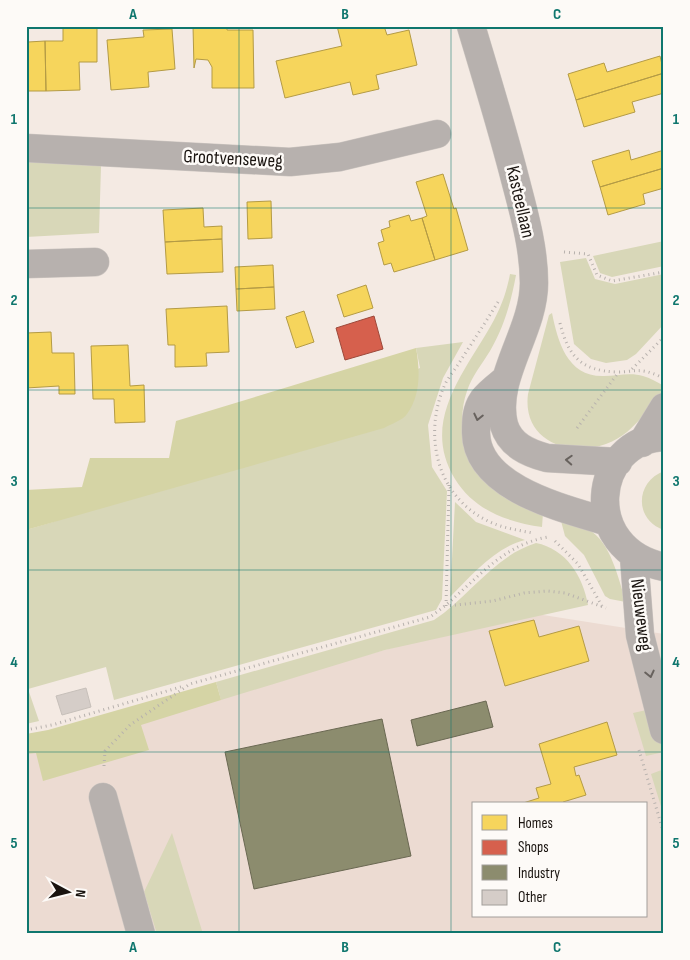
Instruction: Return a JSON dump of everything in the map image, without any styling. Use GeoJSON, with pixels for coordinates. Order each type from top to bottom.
{"type":"FeatureCollection","features":[{"type":"Feature","properties":{"kind":"street","name":"Kasteellaan"},"geometry":{"type":"LineString","coordinates":[[471,26],[526,219],[533,260],[533,304],[528,324],[506,379],[502,409],[504,426],[516,444],[526,451],[547,458],[618,462]]}},
{"type":"Feature","properties":{"kind":"street","name":"Grootvenseweg"},"geometry":{"type":"LineString","coordinates":[[26,148],[290,162],[340,157],[437,134]]}},
{"type":"Feature","properties":{"kind":"street"},"geometry":{"type":"LineString","coordinates":[[26,264],[95,262]]}},
{"type":"Feature","properties":{"kind":"street","name":"Kasteellaan"},"geometry":{"type":"LineString","coordinates":[[506,379],[483,400],[476,416],[476,437],[480,452],[504,479],[523,493],[608,522]]}},
{"type":"Feature","properties":{"kind":"street"},"geometry":{"type":"LineString","coordinates":[[664,407],[653,440],[628,451],[618,462],[608,481],[604,501],[613,536],[634,557],[648,564],[664,567]]}},
{"type":"Feature","properties":{"kind":"street","name":"Nieuweweg"},"geometry":{"type":"LineString","coordinates":[[634,557],[640,635],[664,730]]}},
{"type":"Feature","properties":{"kind":"street"},"geometry":{"type":"LineString","coordinates":[[103,797],[141,934]]}},
{"type":"Feature","properties":{"kind":"path"},"geometry":{"type":"LineString","coordinates":[[560,252],[588,254],[597,275],[612,281],[664,272]]}},
{"type":"Feature","properties":{"kind":"path"},"geometry":{"type":"LineString","coordinates":[[632,369],[664,337]]}},
{"type":"Feature","properties":{"kind":"path"},"geometry":{"type":"LineString","coordinates":[[618,372],[632,369],[642,370],[664,378]]}},
{"type":"Feature","properties":{"kind":"path"},"geometry":{"type":"LineString","coordinates":[[446,606],[449,485]]}},
{"type":"Feature","properties":{"kind":"path"},"geometry":{"type":"LineString","coordinates":[[26,730],[52,725],[190,684],[430,617],[446,606],[501,556],[530,541],[551,537],[578,564],[603,607],[572,595],[548,591],[524,593],[493,601],[446,606]]}},
{"type":"Feature","properties":{"kind":"path"},"geometry":{"type":"LineString","coordinates":[[103,797],[105,751],[130,725],[190,684]]}},
{"type":"Feature","properties":{"kind":"shaded area"},"geometry":{"type":"Polygon","coordinates":[[[524,612],[664,634],[664,934],[26,934],[26,748],[524,612]]]}},
{"type":"Feature","properties":{"kind":"green space"},"geometry":{"type":"Polygon","coordinates":[[[26,162],[101,166],[99,233],[26,237],[26,162]]]}},
{"type":"Feature","properties":{"kind":"green space"},"geometry":{"type":"Polygon","coordinates":[[[664,241],[664,266],[612,277],[600,273],[593,256],[664,241]]]}},
{"type":"Feature","properties":{"kind":"green space"},"geometry":{"type":"Polygon","coordinates":[[[586,258],[595,279],[615,284],[664,274],[664,324],[636,354],[627,360],[606,363],[591,359],[574,344],[560,262],[586,258]]]}},
{"type":"Feature","properties":{"kind":"green space"},"geometry":{"type":"Polygon","coordinates":[[[510,274],[516,275],[509,305],[495,342],[474,375],[465,396],[462,419],[463,430],[468,452],[482,477],[502,496],[528,509],[543,513],[542,527],[504,518],[492,513],[472,499],[455,479],[445,457],[442,436],[444,416],[451,396],[497,314],[510,274]]]}},
{"type":"Feature","properties":{"kind":"green space"},"geometry":{"type":"Polygon","coordinates":[[[552,313],[557,335],[566,356],[581,371],[591,375],[604,376],[638,375],[664,386],[659,397],[648,411],[627,432],[612,442],[591,448],[577,449],[563,446],[550,441],[540,434],[532,423],[528,410],[528,394],[549,315],[552,313]]]}},
{"type":"Feature","properties":{"kind":"green space"},"geometry":{"type":"Polygon","coordinates":[[[463,342],[443,378],[428,425],[432,467],[447,491],[442,599],[436,610],[114,700],[106,667],[28,689],[39,721],[26,724],[26,530],[53,522],[420,368],[416,348],[463,342]]]}},
{"type":"Feature","properties":{"kind":"green space"},"geometry":{"type":"Polygon","coordinates":[[[416,348],[419,373],[412,407],[400,420],[384,428],[26,530],[26,490],[82,487],[90,458],[169,458],[176,421],[416,348]]]}},
{"type":"Feature","properties":{"kind":"green space"},"geometry":{"type":"Polygon","coordinates":[[[664,471],[664,530],[654,525],[647,518],[643,510],[642,501],[643,492],[648,483],[654,476],[664,471]]]}},
{"type":"Feature","properties":{"kind":"green space"},"geometry":{"type":"Polygon","coordinates":[[[455,502],[476,522],[525,540],[504,549],[484,563],[450,597],[455,502]]]}},
{"type":"Feature","properties":{"kind":"green space"},"geometry":{"type":"Polygon","coordinates":[[[561,521],[588,529],[603,543],[613,561],[626,602],[610,599],[605,596],[584,555],[565,536],[561,521]]]}},
{"type":"Feature","properties":{"kind":"green space"},"geometry":{"type":"Polygon","coordinates":[[[536,543],[556,551],[571,565],[582,584],[588,605],[385,650],[221,700],[216,682],[434,620],[447,611],[507,557],[536,543]]]}},
{"type":"Feature","properties":{"kind":"green space"},"geometry":{"type":"Polygon","coordinates":[[[216,682],[221,700],[141,725],[149,750],[43,781],[36,753],[26,754],[26,734],[48,730],[216,682]]]}},
{"type":"Feature","properties":{"kind":"green space"},"geometry":{"type":"Polygon","coordinates":[[[651,709],[664,752],[646,756],[633,713],[651,709]]]}},
{"type":"Feature","properties":{"kind":"green space"},"geometry":{"type":"Polygon","coordinates":[[[664,769],[664,816],[651,774],[664,769]]]}},
{"type":"Feature","properties":{"kind":"green space"},"geometry":{"type":"Polygon","coordinates":[[[172,833],[203,934],[157,934],[144,892],[172,833]]]}},
{"type":"Feature","properties":{"kind":"building: Homes"},"geometry":{"type":"Polygon","coordinates":[[[26,26],[28,42],[45,41],[46,91],[26,91],[26,26]]]}},
{"type":"Feature","properties":{"kind":"building: Homes"},"geometry":{"type":"Polygon","coordinates":[[[63,26],[97,26],[97,62],[79,62],[80,90],[46,91],[45,41],[63,41],[63,26]]]}},
{"type":"Feature","properties":{"kind":"building: Homes"},"geometry":{"type":"Polygon","coordinates":[[[193,26],[227,26],[227,30],[253,30],[254,88],[212,88],[212,67],[208,60],[196,59],[194,68],[193,26]]]}},
{"type":"Feature","properties":{"kind":"building: Homes"},"geometry":{"type":"Polygon","coordinates":[[[337,26],[384,26],[387,35],[409,30],[417,65],[376,75],[379,89],[353,95],[350,82],[285,98],[276,61],[342,46],[337,26]]]}},
{"type":"Feature","properties":{"kind":"building: Homes"},"geometry":{"type":"Polygon","coordinates":[[[172,29],[175,69],[148,72],[149,87],[111,90],[107,40],[144,37],[143,30],[172,29]]]}},
{"type":"Feature","properties":{"kind":"building: Homes"},"geometry":{"type":"Polygon","coordinates":[[[660,56],[664,73],[576,100],[568,74],[604,63],[607,72],[660,56]]]}},
{"type":"Feature","properties":{"kind":"building: Homes"},"geometry":{"type":"Polygon","coordinates":[[[664,73],[664,93],[632,102],[635,112],[584,127],[576,100],[664,73]]]}},
{"type":"Feature","properties":{"kind":"building: Homes"},"geometry":{"type":"Polygon","coordinates":[[[629,150],[631,160],[664,150],[664,168],[600,187],[592,161],[629,150]]]}},
{"type":"Feature","properties":{"kind":"building: Homes"},"geometry":{"type":"Polygon","coordinates":[[[664,168],[664,188],[643,194],[645,204],[608,215],[600,187],[664,168]]]}},
{"type":"Feature","properties":{"kind":"building: Homes"},"geometry":{"type":"Polygon","coordinates":[[[443,174],[454,209],[456,208],[468,250],[435,260],[422,218],[427,216],[416,182],[443,174]]]}},
{"type":"Feature","properties":{"kind":"building: Homes"},"geometry":{"type":"Polygon","coordinates":[[[271,201],[272,238],[248,239],[247,202],[271,201]]]}},
{"type":"Feature","properties":{"kind":"building: Homes"},"geometry":{"type":"Polygon","coordinates":[[[203,208],[204,227],[222,226],[222,239],[165,242],[163,210],[203,208]]]}},
{"type":"Feature","properties":{"kind":"building: Homes"},"geometry":{"type":"Polygon","coordinates":[[[409,215],[411,221],[422,218],[435,260],[394,272],[391,263],[384,265],[378,243],[384,241],[381,230],[390,227],[389,221],[409,215]]]}},
{"type":"Feature","properties":{"kind":"building: Homes"},"geometry":{"type":"Polygon","coordinates":[[[222,239],[223,272],[167,274],[165,242],[222,239]]]}},
{"type":"Feature","properties":{"kind":"building: Homes"},"geometry":{"type":"Polygon","coordinates":[[[273,265],[274,287],[236,289],[235,267],[273,265]]]}},
{"type":"Feature","properties":{"kind":"building: Homes"},"geometry":{"type":"Polygon","coordinates":[[[366,285],[373,308],[344,317],[337,295],[366,285]]]}},
{"type":"Feature","properties":{"kind":"building: Homes"},"geometry":{"type":"Polygon","coordinates":[[[274,287],[275,309],[237,311],[236,289],[274,287]]]}},
{"type":"Feature","properties":{"kind":"building: Homes"},"geometry":{"type":"Polygon","coordinates":[[[227,306],[229,352],[206,353],[207,366],[175,367],[175,345],[168,345],[166,309],[227,306]]]}},
{"type":"Feature","properties":{"kind":"building: Homes"},"geometry":{"type":"Polygon","coordinates":[[[304,311],[314,342],[296,348],[286,317],[304,311]]]}},
{"type":"Feature","properties":{"kind":"building: Homes"},"geometry":{"type":"Polygon","coordinates":[[[51,332],[52,353],[74,353],[75,394],[59,394],[59,386],[26,388],[26,333],[51,332]]]}},
{"type":"Feature","properties":{"kind":"building: Homes"},"geometry":{"type":"Polygon","coordinates":[[[128,345],[130,386],[144,385],[145,422],[115,423],[114,399],[93,399],[91,346],[128,345]]]}},
{"type":"Feature","properties":{"kind":"building: Homes"},"geometry":{"type":"Polygon","coordinates":[[[534,620],[539,637],[579,626],[589,661],[505,686],[489,631],[534,620]]]}},
{"type":"Feature","properties":{"kind":"building: Homes"},"geometry":{"type":"Polygon","coordinates":[[[607,722],[617,755],[574,767],[576,776],[579,775],[586,795],[563,802],[526,802],[539,798],[536,788],[551,784],[539,744],[607,722]]]}},
{"type":"Feature","properties":{"kind":"building: Shops"},"geometry":{"type":"Polygon","coordinates":[[[374,316],[383,349],[345,360],[336,328],[374,316]]]}},
{"type":"Feature","properties":{"kind":"building: Industry"},"geometry":{"type":"Polygon","coordinates":[[[486,701],[493,727],[417,746],[411,720],[486,701]]]}},
{"type":"Feature","properties":{"kind":"building: Industry"},"geometry":{"type":"Polygon","coordinates":[[[382,719],[411,856],[254,889],[225,752],[382,719]]]}},
{"type":"Feature","properties":{"kind":"building: Other"},"geometry":{"type":"Polygon","coordinates":[[[86,688],[91,707],[62,715],[56,696],[86,688]]]}}]}
